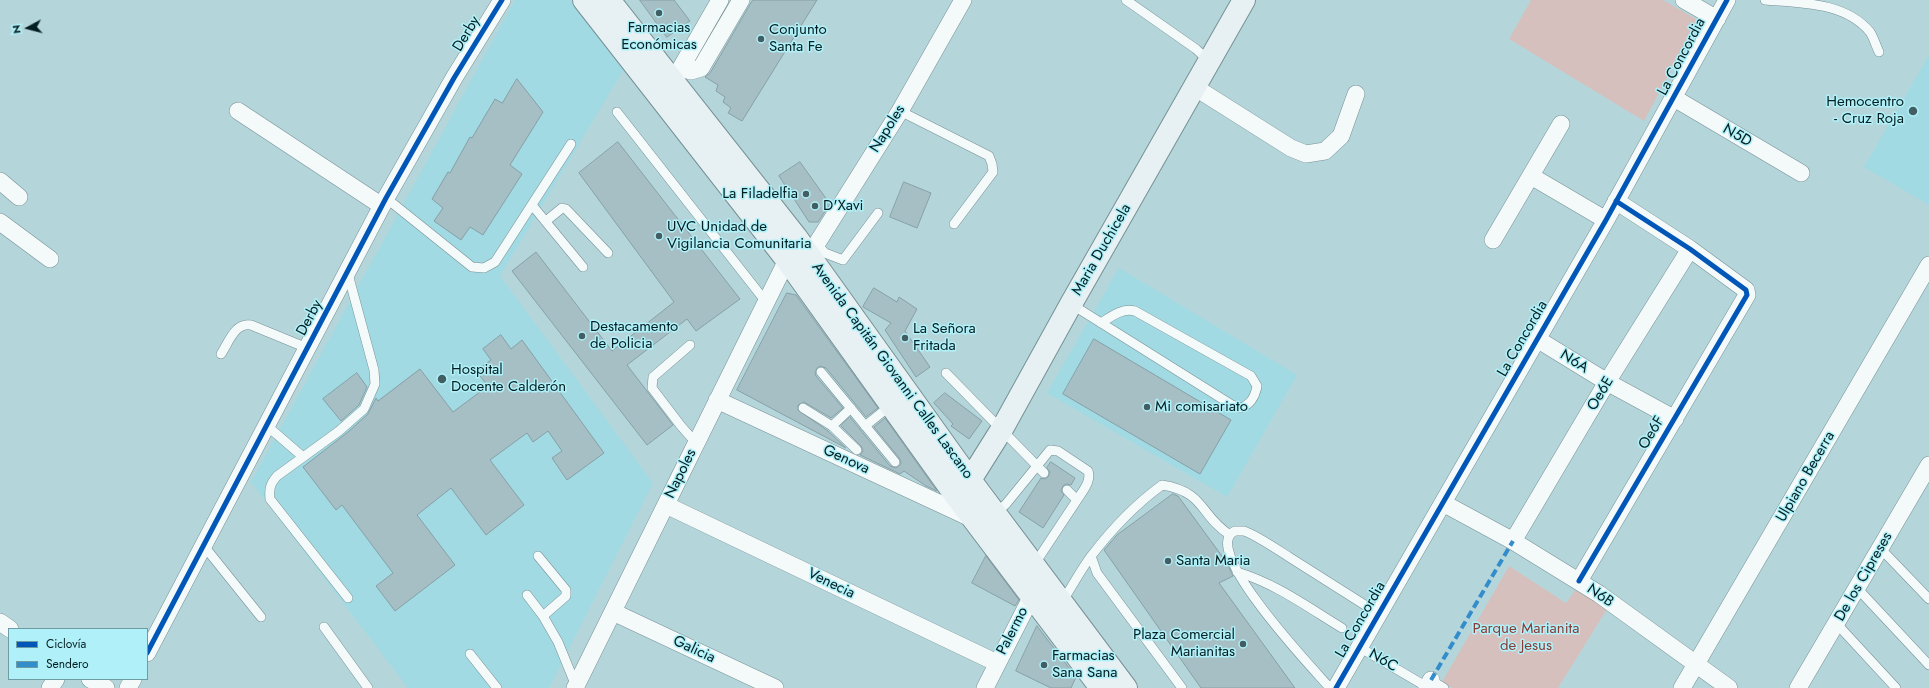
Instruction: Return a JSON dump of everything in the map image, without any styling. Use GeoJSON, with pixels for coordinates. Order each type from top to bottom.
{"type":"FeatureCollection","features":[{"type":"Feature","properties":{"kind":"main road","name":"Avenida Capitán Giovanni Calles Lascano"},"geometry":{"type":"LineString","coordinates":[[584,0],[787,260],[956,496],[1101,688]]}},
{"type":"Feature","properties":{"kind":"main road","name":"Avenida Capitán Giovanni Calles Lascano"},"geometry":{"type":"LineString","coordinates":[[609,0],[676,75],[813,250],[970,480],[1126,688]]}},
{"type":"Feature","properties":{"kind":"main road","name":"Maria Duchicela"},"geometry":{"type":"LineString","coordinates":[[956,496],[970,480],[1002,429],[1071,304],[1196,88],[1244,0]]}},
{"type":"Feature","properties":{"kind":"street","name":"Derby"},"geometry":{"type":"LineString","coordinates":[[148,651],[384,202],[454,78],[502,0]]}},
{"type":"Feature","properties":{"kind":"street"},"geometry":{"type":"LineString","coordinates":[[676,75],[720,0]]}},
{"type":"Feature","properties":{"kind":"street"},"geometry":{"type":"LineString","coordinates":[[676,75],[701,68],[741,0]]}},
{"type":"Feature","properties":{"kind":"street","name":"Napoles"},"geometry":{"type":"LineString","coordinates":[[813,250],[900,111],[963,0]]}},
{"type":"Feature","properties":{"kind":"street"},"geometry":{"type":"LineString","coordinates":[[1684,0],[1716,19]]}},
{"type":"Feature","properties":{"kind":"street","name":"La Concordia"},"geometry":{"type":"LineString","coordinates":[[1336,688],[1606,220],[1727,0]]}},
{"type":"Feature","properties":{"kind":"street"},"geometry":{"type":"LineString","coordinates":[[1196,88],[1291,148],[1306,154],[1325,151],[1341,136],[1356,94]]}},
{"type":"Feature","properties":{"kind":"street","name":"N5D"},"geometry":{"type":"LineString","coordinates":[[1674,98],[1801,173]]}},
{"type":"Feature","properties":{"kind":"street"},"geometry":{"type":"LineString","coordinates":[[238,111],[384,202]]}},
{"type":"Feature","properties":{"kind":"street"},"geometry":{"type":"LineString","coordinates":[[1494,240],[1561,124]]}},
{"type":"Feature","properties":{"kind":"street"},"geometry":{"type":"LineString","coordinates":[[1531,176],[1606,220]]}},
{"type":"Feature","properties":{"kind":"street"},"geometry":{"type":"LineString","coordinates":[[0,181],[19,197]]}},
{"type":"Feature","properties":{"kind":"street"},"geometry":{"type":"LineString","coordinates":[[1616,201],[1690,248]]}},
{"type":"Feature","properties":{"kind":"street"},"geometry":{"type":"LineString","coordinates":[[0,222],[50,259]]}},
{"type":"Feature","properties":{"kind":"street","name":"Oe6F"},"geometry":{"type":"LineString","coordinates":[[1579,581],[1746,297],[1746,290],[1690,248]]}},
{"type":"Feature","properties":{"kind":"street","name":"Oe6E"},"geometry":{"type":"LineString","coordinates":[[1513,541],[1690,248]]}},
{"type":"Feature","properties":{"kind":"street","name":"Napoles"},"geometry":{"type":"LineString","coordinates":[[575,687],[787,260]]}},
{"type":"Feature","properties":{"kind":"street","name":"Ulpiano Becerra"},"geometry":{"type":"LineString","coordinates":[[1682,688],[1929,265]]}},
{"type":"Feature","properties":{"kind":"street","name":"N6A"},"geometry":{"type":"LineString","coordinates":[[1537,339],[1608,382],[1675,418]]}},
{"type":"Feature","properties":{"kind":"street","name":"Genova"},"geometry":{"type":"LineString","coordinates":[[717,400],[974,520]]}},
{"type":"Feature","properties":{"kind":"street","name":"De los Cipreses"},"geometry":{"type":"LineString","coordinates":[[1798,688],[1929,465]]}},
{"type":"Feature","properties":{"kind":"street","name":"N6B"},"geometry":{"type":"LineString","coordinates":[[1443,503],[1513,541],[1579,581],[1729,688]]}},
{"type":"Feature","properties":{"kind":"street","name":"Venecia"},"geometry":{"type":"LineString","coordinates":[[666,505],[997,663]]}},
{"type":"Feature","properties":{"kind":"street","name":"Palermo"},"geometry":{"type":"LineString","coordinates":[[985,688],[1032,595],[1038,570]]}},
{"type":"Feature","properties":{"kind":"street","name":"Galicia"},"geometry":{"type":"LineString","coordinates":[[613,612],[774,688]]}},
{"type":"Feature","properties":{"kind":"street"},"geometry":{"type":"LineString","coordinates":[[0,622],[9,628]]}},
{"type":"Feature","properties":{"kind":"street"},"geometry":{"type":"LineString","coordinates":[[92,680],[106,688]]}},
{"type":"Feature","properties":{"kind":"lane"},"geometry":{"type":"LineString","coordinates":[[1126,0],[1196,49],[1210,62]]}},
{"type":"Feature","properties":{"kind":"lane"},"geometry":{"type":"LineString","coordinates":[[1765,0],[1827,6],[1861,22],[1871,34],[1879,52]]}},
{"type":"Feature","properties":{"kind":"lane"},"geometry":{"type":"LineString","coordinates":[[900,111],[989,156],[992,164],[992,172],[954,224]]}},
{"type":"Feature","properties":{"kind":"lane"},"geometry":{"type":"LineString","coordinates":[[617,112],[766,302]]}},
{"type":"Feature","properties":{"kind":"lane"},"geometry":{"type":"LineString","coordinates":[[384,202],[472,267],[484,268],[495,262],[571,144]]}},
{"type":"Feature","properties":{"kind":"lane"},"geometry":{"type":"LineString","coordinates":[[532,205],[583,267]]}},
{"type":"Feature","properties":{"kind":"lane"},"geometry":{"type":"LineString","coordinates":[[546,221],[562,208],[566,208],[608,253]]}},
{"type":"Feature","properties":{"kind":"lane"},"geometry":{"type":"LineString","coordinates":[[813,250],[843,260],[878,213]]}},
{"type":"Feature","properties":{"kind":"lane"},"geometry":{"type":"LineString","coordinates":[[347,273],[374,370],[375,384],[364,409],[339,431],[302,456],[277,476],[271,483],[270,499],[348,598]]}},
{"type":"Feature","properties":{"kind":"lane"},"geometry":{"type":"LineString","coordinates":[[1071,304],[1101,323],[1232,405],[1240,408],[1246,406],[1256,394],[1257,386],[1251,376],[1134,311],[1129,310],[1120,312],[1101,323]]}},
{"type":"Feature","properties":{"kind":"lane"},"geometry":{"type":"LineString","coordinates":[[221,354],[238,326],[245,324],[251,325],[307,348]]}},
{"type":"Feature","properties":{"kind":"lane"},"geometry":{"type":"LineString","coordinates":[[690,345],[654,377],[652,388],[680,426],[696,443]]}},
{"type":"Feature","properties":{"kind":"lane"},"geometry":{"type":"LineString","coordinates":[[821,372],[895,462]]}},
{"type":"Feature","properties":{"kind":"lane"},"geometry":{"type":"LineString","coordinates":[[946,373],[1041,469]]}},
{"type":"Feature","properties":{"kind":"lane"},"geometry":{"type":"LineString","coordinates":[[865,426],[891,405]]}},
{"type":"Feature","properties":{"kind":"lane"},"geometry":{"type":"LineString","coordinates":[[803,408],[832,426],[857,450]]}},
{"type":"Feature","properties":{"kind":"lane"},"geometry":{"type":"LineString","coordinates":[[832,426],[851,408]]}},
{"type":"Feature","properties":{"kind":"lane"},"geometry":{"type":"LineString","coordinates":[[266,425],[302,456]]}},
{"type":"Feature","properties":{"kind":"lane"},"geometry":{"type":"LineString","coordinates":[[996,514],[1041,469],[1050,450],[1058,451],[1088,472],[1090,476],[1089,481],[1038,570]]}},
{"type":"Feature","properties":{"kind":"lane"},"geometry":{"type":"LineString","coordinates":[[1062,602],[1091,556],[1133,509],[1162,485],[1176,487],[1190,493],[1198,500],[1222,530],[1230,535]]}},
{"type":"Feature","properties":{"kind":"lane"},"geometry":{"type":"LineString","coordinates":[[1067,490],[1077,500]]}},
{"type":"Feature","properties":{"kind":"lane"},"geometry":{"type":"LineString","coordinates":[[1330,688],[1256,601],[1237,572],[1228,550],[1227,541],[1230,535],[1236,531],[1244,531],[1275,548],[1379,614]]}},
{"type":"Feature","properties":{"kind":"lane"},"geometry":{"type":"LineString","coordinates":[[204,546],[261,617]]}},
{"type":"Feature","properties":{"kind":"lane"},"geometry":{"type":"LineString","coordinates":[[1880,548],[1929,599]]}},
{"type":"Feature","properties":{"kind":"lane"},"geometry":{"type":"LineString","coordinates":[[538,556],[566,590],[566,596],[543,616]]}},
{"type":"Feature","properties":{"kind":"lane"},"geometry":{"type":"LineString","coordinates":[[1091,556],[1097,573],[1182,688]]}},
{"type":"Feature","properties":{"kind":"lane"},"geometry":{"type":"LineString","coordinates":[[1237,572],[1264,582],[1342,628]]}},
{"type":"Feature","properties":{"kind":"lane"},"geometry":{"type":"LineString","coordinates":[[1857,588],[1929,665]]}},
{"type":"Feature","properties":{"kind":"lane"},"geometry":{"type":"LineString","coordinates":[[527,595],[543,616],[558,642],[575,687]]}},
{"type":"Feature","properties":{"kind":"lane"},"geometry":{"type":"LineString","coordinates":[[1836,623],[1896,688]]}},
{"type":"Feature","properties":{"kind":"lane"},"geometry":{"type":"LineString","coordinates":[[324,627],[368,688]]}},
{"type":"Feature","properties":{"kind":"lane","name":"N6C"},"geometry":{"type":"LineString","coordinates":[[1359,647],[1432,686]]}},
{"type":"Feature","properties":{"kind":"lane"},"geometry":{"type":"LineString","coordinates":[[470,654],[497,688]]}},
{"type":"Feature","properties":{"kind":"shaded area","name":"Hospital Docente Calderón"},"geometry":{"type":"Polygon","coordinates":[[[515,0],[570,0],[624,69],[500,276],[653,483],[549,688],[408,688],[251,482],[515,0]]]}},
{"type":"Feature","properties":{"kind":"shaded area","name":"Hemocentro - Cruz Roja"},"geometry":{"type":"Polygon","coordinates":[[[1929,55],[1929,205],[1864,167],[1929,55]]]}},
{"type":"Feature","properties":{"kind":"shaded area"},"geometry":{"type":"Polygon","coordinates":[[[1119,268],[1297,375],[1227,497],[1047,393],[1119,268]]]}},
{"type":"Feature","properties":{"kind":"green space"},"geometry":{"type":"Polygon","coordinates":[[[1531,0],[1663,0],[1698,20],[1644,121],[1509,39],[1531,0]]]}},
{"type":"Feature","properties":{"kind":"green space","name":"Parque Marianita de Jesus"},"geometry":{"type":"Polygon","coordinates":[[[1509,566],[1566,603],[1576,589],[1607,609],[1558,688],[1452,688],[1442,682],[1509,566]]]}},
{"type":"Feature","properties":{"kind":"building"},"geometry":{"type":"Polygon","coordinates":[[[640,0],[674,0],[690,21],[667,37],[640,0]]]}},
{"type":"Feature","properties":{"kind":"building","name":"Conjunto Santa Fe"},"geometry":{"type":"Polygon","coordinates":[[[753,0],[817,0],[742,121],[728,113],[731,108],[723,102],[725,97],[716,91],[718,85],[705,77],[710,73],[753,0]]]}},
{"type":"Feature","properties":{"kind":"building"},"geometry":{"type":"Polygon","coordinates":[[[517,79],[543,112],[510,165],[522,174],[483,235],[470,227],[461,240],[434,221],[443,208],[432,199],[448,172],[450,173],[470,137],[472,138],[495,99],[502,103],[517,79]]]}},
{"type":"Feature","properties":{"kind":"building"},"geometry":{"type":"Polygon","coordinates":[[[618,142],[740,299],[696,331],[687,319],[627,365],[673,425],[647,445],[512,271],[536,252],[612,351],[674,302],[579,173],[618,142]]]}},
{"type":"Feature","properties":{"kind":"building"},"geometry":{"type":"Polygon","coordinates":[[[800,162],[830,204],[818,222],[809,222],[779,176],[800,162]]]}},
{"type":"Feature","properties":{"kind":"building"},"geometry":{"type":"Polygon","coordinates":[[[904,182],[931,193],[917,228],[890,217],[904,182]]]}},
{"type":"Feature","properties":{"kind":"building"},"geometry":{"type":"Polygon","coordinates":[[[874,288],[897,302],[899,297],[917,309],[905,331],[930,367],[916,377],[885,330],[891,323],[863,307],[874,288]]]}},
{"type":"Feature","properties":{"kind":"building"},"geometry":{"type":"Polygon","coordinates":[[[787,293],[796,295],[878,408],[866,417],[826,368],[820,366],[817,368],[815,373],[816,376],[843,408],[831,418],[804,402],[798,405],[798,410],[828,431],[846,448],[737,390],[787,293]]]}},
{"type":"Feature","properties":{"kind":"building","name":"Hospital Docente Calderón"},"geometry":{"type":"Polygon","coordinates":[[[501,335],[511,349],[522,340],[604,453],[567,480],[552,458],[562,451],[548,431],[533,442],[527,433],[490,460],[524,505],[486,535],[451,488],[417,515],[455,565],[395,611],[376,586],[393,573],[342,505],[336,510],[303,467],[348,432],[368,414],[376,398],[378,401],[420,369],[453,412],[488,386],[476,371],[491,360],[483,349],[501,335]]]}},
{"type":"Feature","properties":{"kind":"building","name":"Mi comisariato"},"geometry":{"type":"Polygon","coordinates":[[[1094,339],[1231,420],[1200,474],[1063,394],[1094,339]]]}},
{"type":"Feature","properties":{"kind":"building"},"geometry":{"type":"Polygon","coordinates":[[[357,373],[367,387],[359,405],[341,421],[323,399],[357,373]]]}},
{"type":"Feature","properties":{"kind":"building"},"geometry":{"type":"Polygon","coordinates":[[[945,393],[982,421],[969,439],[951,426],[953,424],[934,403],[945,393]]]}},
{"type":"Feature","properties":{"kind":"building"},"geometry":{"type":"Polygon","coordinates":[[[850,417],[890,466],[896,468],[901,464],[900,459],[874,427],[885,418],[937,491],[926,486],[904,471],[900,474],[860,455],[863,451],[861,446],[841,426],[850,417]]]}},
{"type":"Feature","properties":{"kind":"building"},"geometry":{"type":"Polygon","coordinates":[[[1051,462],[1075,478],[1071,485],[1066,484],[1063,486],[1061,491],[1064,495],[1043,528],[1019,512],[1041,478],[1045,479],[1048,477],[1050,472],[1047,468],[1051,462]]]}},
{"type":"Feature","properties":{"kind":"building"},"geometry":{"type":"Polygon","coordinates":[[[1173,494],[1178,496],[1227,563],[1233,576],[1219,583],[1295,688],[1201,688],[1104,550],[1117,535],[1173,494]]]}},
{"type":"Feature","properties":{"kind":"building"},"geometry":{"type":"Polygon","coordinates":[[[986,556],[1019,600],[1015,606],[972,583],[986,556]]]}},
{"type":"Feature","properties":{"kind":"building"},"geometry":{"type":"Polygon","coordinates":[[[1037,626],[1076,677],[1071,688],[1051,688],[1016,671],[1037,626]]]}},
{"type":"Feature","properties":{"kind":"marked path"},"geometry":{"type":"LineString","coordinates":[[1431,680],[1513,541]]}},
{"type":"Feature","properties":{"kind":"cycle path"},"geometry":{"type":"LineString","coordinates":[[148,651],[386,198],[454,78],[502,0]]}},
{"type":"Feature","properties":{"kind":"cycle path"},"geometry":{"type":"LineString","coordinates":[[1336,688],[1606,220],[1727,0]]}},
{"type":"Feature","properties":{"kind":"cycle path"},"geometry":{"type":"LineString","coordinates":[[1579,581],[1747,295],[1746,290],[1690,249],[1616,201]]}},
{"type":"Feature","properties":{"kind":"place","name":"Farmacias Económicas"},"geometry":{"type":"Point","coordinates":[659,13]}},
{"type":"Feature","properties":{"kind":"place","name":"Conjunto Santa Fe"},"geometry":{"type":"Point","coordinates":[761,39]}},
{"type":"Feature","properties":{"kind":"place","name":"Hemocentro - Cruz Roja"},"geometry":{"type":"Point","coordinates":[1913,111]}},
{"type":"Feature","properties":{"kind":"place","name":"La Filadelfia"},"geometry":{"type":"Point","coordinates":[806,194]}},
{"type":"Feature","properties":{"kind":"place","name":"D'Xavi"},"geometry":{"type":"Point","coordinates":[815,206]}},
{"type":"Feature","properties":{"kind":"place","name":"UVC Unidad de Vigilancia Comunitaria"},"geometry":{"type":"Point","coordinates":[659,236]}},
{"type":"Feature","properties":{"kind":"place","name":"Destacamento de Policia"},"geometry":{"type":"Point","coordinates":[582,336]}},
{"type":"Feature","properties":{"kind":"place","name":"La Señora Fritada"},"geometry":{"type":"Point","coordinates":[905,338]}},
{"type":"Feature","properties":{"kind":"place","name":"Hospital Docente Calderón"},"geometry":{"type":"Point","coordinates":[442,379]}},
{"type":"Feature","properties":{"kind":"place","name":"Mi comisariato"},"geometry":{"type":"Point","coordinates":[1147,407]}},
{"type":"Feature","properties":{"kind":"place","name":"Santa Maria"},"geometry":{"type":"Point","coordinates":[1168,561]}},
{"type":"Feature","properties":{"kind":"place","name":"Plaza Comercial Marianitas"},"geometry":{"type":"Point","coordinates":[1243,644]}},
{"type":"Feature","properties":{"kind":"place","name":"Farmacias Sana Sana"},"geometry":{"type":"Point","coordinates":[1044,665]}}]}
